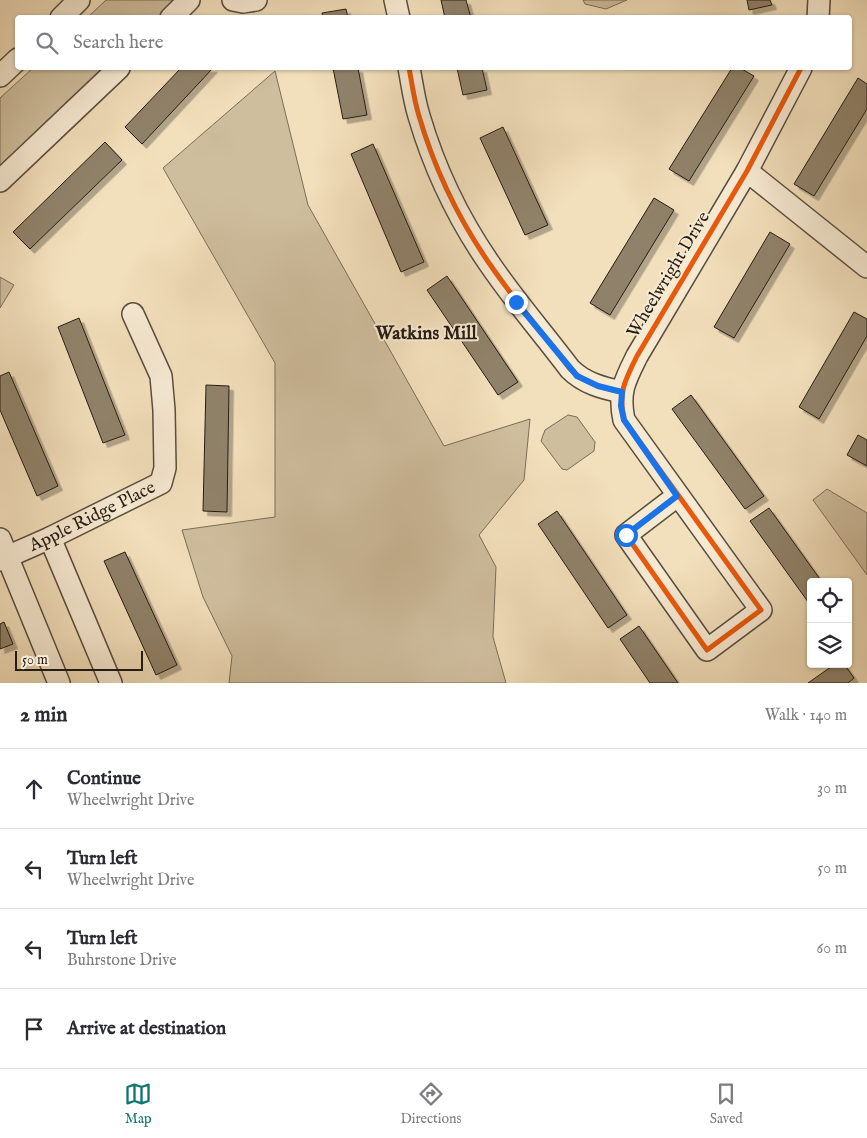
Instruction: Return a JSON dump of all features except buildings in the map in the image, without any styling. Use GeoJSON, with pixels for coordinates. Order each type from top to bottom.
{"type":"FeatureCollection","features":[{"type":"Feature","properties":{"kind":"street"},"geometry":{"type":"LineString","coordinates":[[63,15],[79,0]]}},
{"type":"Feature","properties":{"kind":"street"},"geometry":{"type":"LineString","coordinates":[[174,15],[189,0]]}},
{"type":"Feature","properties":{"kind":"street"},"geometry":{"type":"LineString","coordinates":[[233,0],[242,2],[256,0]]}},
{"type":"Feature","properties":{"kind":"street"},"geometry":{"type":"LineString","coordinates":[[395,0],[398,15]]}},
{"type":"Feature","properties":{"kind":"street"},"geometry":{"type":"LineString","coordinates":[[818,15],[819,0]]}},
{"type":"Feature","properties":{"kind":"street"},"geometry":{"type":"LineString","coordinates":[[0,76],[15,62]]}},
{"type":"Feature","properties":{"kind":"street"},"geometry":{"type":"LineString","coordinates":[[0,181],[117,70]]}},
{"type":"Feature","properties":{"kind":"street"},"geometry":{"type":"LineString","coordinates":[[409,70],[418,114],[431,154],[461,218],[488,262],[516,302],[577,376],[598,386],[622,392]]}},
{"type":"Feature","properties":{"kind":"street","name":"Wheelwright Drive"},"geometry":{"type":"LineString","coordinates":[[677,496],[626,535],[707,650],[761,610],[624,420],[621,406],[622,392],[624,381],[637,356],[747,172],[800,70]]}},
{"type":"Feature","properties":{"kind":"street"},"geometry":{"type":"LineString","coordinates":[[747,172],[867,267]]}},
{"type":"Feature","properties":{"kind":"street","name":"Apple Ridge Place"},"geometry":{"type":"LineString","coordinates":[[2,552],[50,538],[161,483],[165,468],[164,410],[161,376],[133,314]]}},
{"type":"Feature","properties":{"kind":"street"},"geometry":{"type":"LineString","coordinates":[[50,538],[112,683]]}},
{"type":"Feature","properties":{"kind":"street"},"geometry":{"type":"LineString","coordinates":[[2,552],[59,683]]}},
{"type":"Feature","properties":{"kind":"shaded area"},"geometry":{"type":"Polygon","coordinates":[[[106,0],[181,0],[164,15],[90,15],[106,0]]]}},
{"type":"Feature","properties":{"kind":"shaded area"},"geometry":{"type":"Polygon","coordinates":[[[583,0],[627,0],[606,9],[585,4],[583,0]]]}},
{"type":"Feature","properties":{"kind":"shaded area"},"geometry":{"type":"Polygon","coordinates":[[[31,70],[108,70],[0,173],[0,98],[31,70]]]}},
{"type":"Feature","properties":{"kind":"shaded area"},"geometry":{"type":"Polygon","coordinates":[[[275,71],[308,205],[444,446],[530,419],[524,480],[479,535],[496,567],[493,637],[506,683],[229,683],[232,656],[203,597],[182,530],[275,517],[275,363],[163,168],[275,71]]]}},
{"type":"Feature","properties":{"kind":"shaded area"},"geometry":{"type":"Polygon","coordinates":[[[0,277],[14,285],[0,308],[0,277]]]}},
{"type":"Feature","properties":{"kind":"shaded area"},"geometry":{"type":"Polygon","coordinates":[[[568,415],[577,417],[595,442],[594,451],[567,470],[562,469],[541,441],[545,430],[568,415]]]}},
{"type":"Feature","properties":{"kind":"shaded area"},"geometry":{"type":"Polygon","coordinates":[[[827,489],[867,513],[867,575],[813,500],[827,489]]]}},
{"type":"Feature","properties":{"kind":"cycle path"},"geometry":{"type":"LineString","coordinates":[[409,70],[417,110],[432,154],[457,210],[489,263],[508,290],[575,374],[607,389],[622,392]]}},
{"type":"Feature","properties":{"kind":"cycle path"},"geometry":{"type":"LineString","coordinates":[[677,496],[626,535],[707,650],[761,610],[624,420],[622,394],[626,379],[637,356],[747,171],[800,70]]}},
{"type":"Feature","properties":{"kind":"district","name":"Watkins Mill"},"geometry":{"type":"Point","coordinates":[426,334]}},
{"type":"Feature","properties":{"kind":"route"},"geometry":{"type":"LineString","coordinates":[[516,302],[577,376],[598,386],[622,392],[621,406],[624,420],[677,496],[626,535]]}}]}
